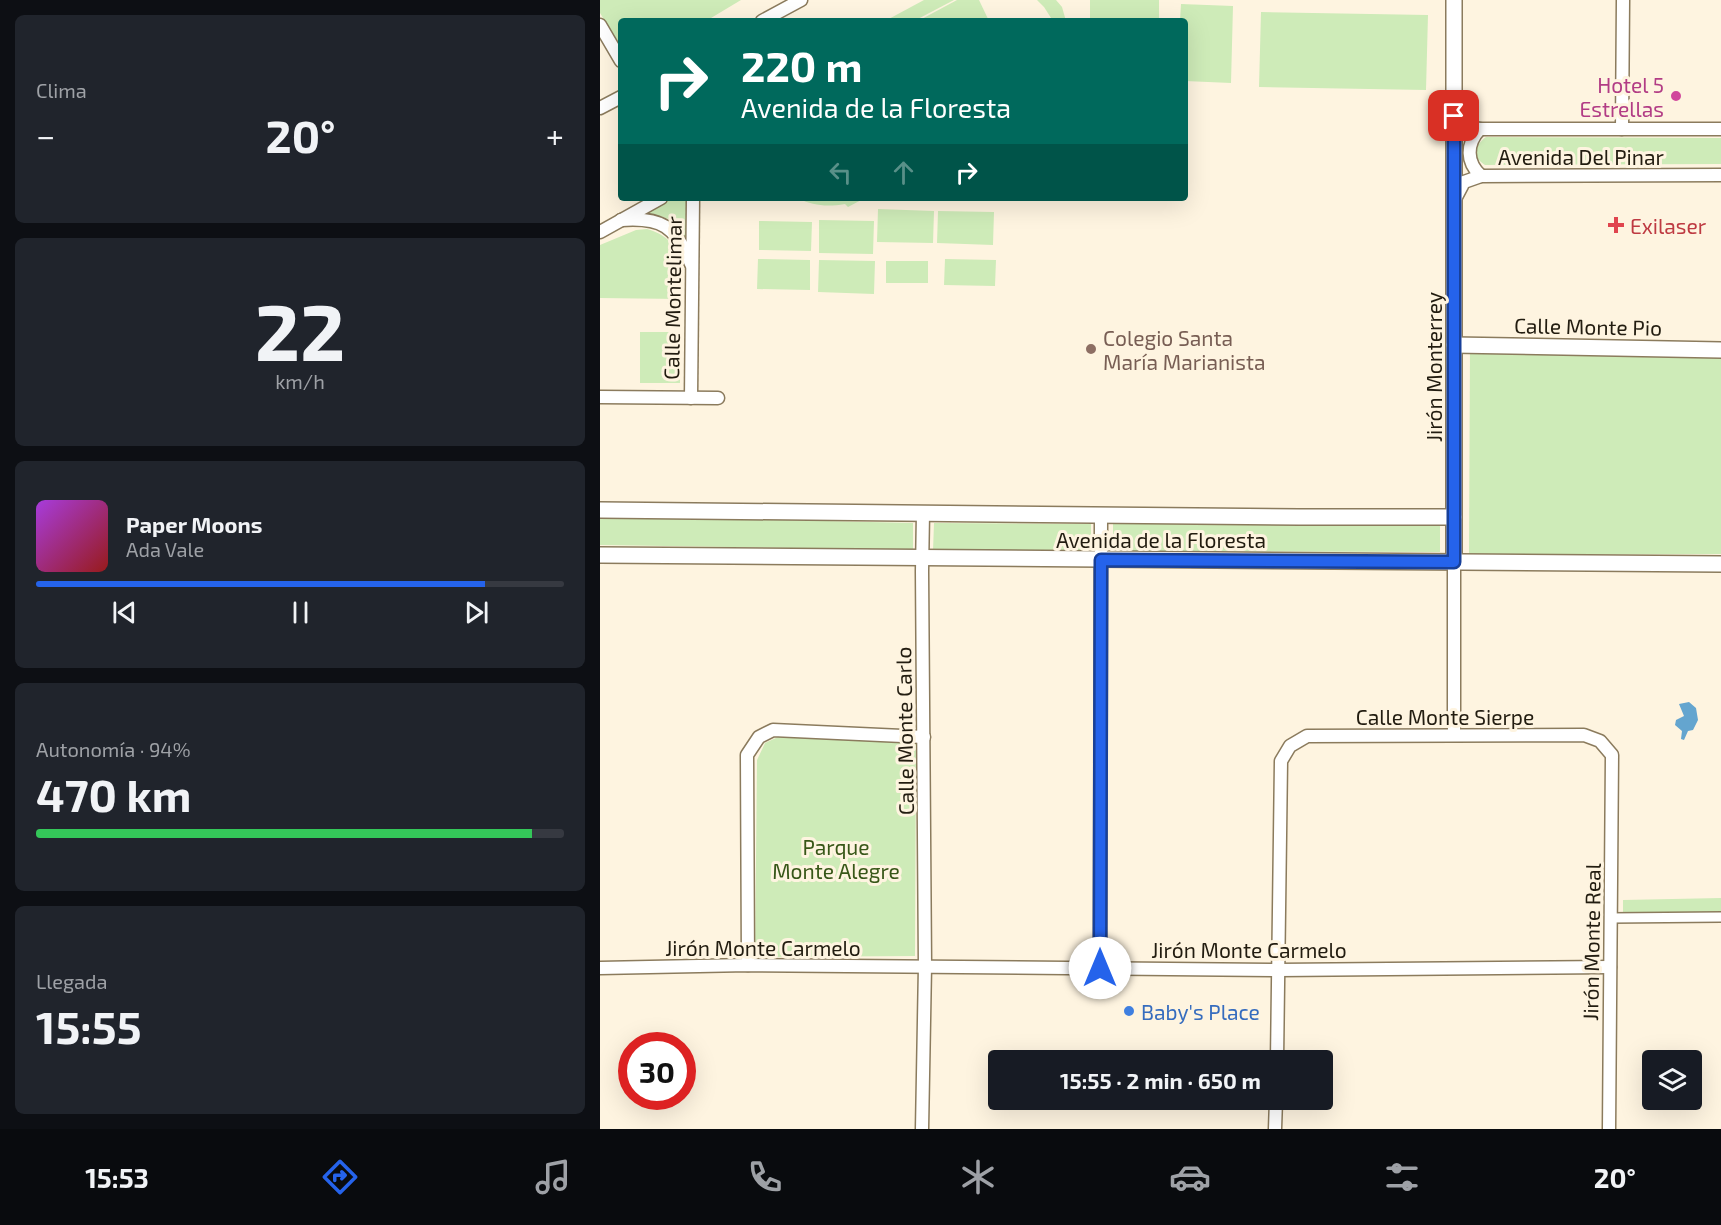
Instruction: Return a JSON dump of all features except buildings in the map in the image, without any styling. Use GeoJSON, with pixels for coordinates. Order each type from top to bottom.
{"type":"FeatureCollection","features":[{"type":"Feature","properties":{"kind":"street"},"geometry":{"type":"LineString","coordinates":[[768,18],[801,0]]}},
{"type":"Feature","properties":{"kind":"street","name":"Jirón Monterrey"},"geometry":{"type":"LineString","coordinates":[[1454,0],[1454,734]]}},
{"type":"Feature","properties":{"kind":"street"},"geometry":{"type":"LineString","coordinates":[[1622,129],[1623,0]]}},
{"type":"Feature","properties":{"kind":"street"},"geometry":{"type":"LineString","coordinates":[[600,25],[618,56]]}},
{"type":"Feature","properties":{"kind":"street"},"geometry":{"type":"LineString","coordinates":[[600,108],[618,99]]}},
{"type":"Feature","properties":{"kind":"street","name":"Avenida Del Pinar"},"geometry":{"type":"LineString","coordinates":[[1454,116],[1463,127],[1480,129],[1721,129]]}},
{"type":"Feature","properties":{"kind":"street"},"geometry":{"type":"LineString","coordinates":[[1480,129],[1474,136],[1469,153],[1474,170],[1481,176]]}},
{"type":"Feature","properties":{"kind":"street","name":"Avenida Del Pinar"},"geometry":{"type":"LineString","coordinates":[[1454,200],[1464,182],[1481,176],[1721,176]]}},
{"type":"Feature","properties":{"kind":"street"},"geometry":{"type":"LineString","coordinates":[[600,232],[656,201]]}},
{"type":"Feature","properties":{"kind":"street","name":"Calle Montelimar"},"geometry":{"type":"LineString","coordinates":[[691,398],[693,201]]}},
{"type":"Feature","properties":{"kind":"street"},"geometry":{"type":"LineString","coordinates":[[621,220],[647,219],[660,223],[672,231],[683,246],[693,268]]}},
{"type":"Feature","properties":{"kind":"street","name":"Calle Monte Pio"},"geometry":{"type":"LineString","coordinates":[[1454,345],[1721,350]]}},
{"type":"Feature","properties":{"kind":"street"},"geometry":{"type":"LineString","coordinates":[[600,397],[718,398]]}},
{"type":"Feature","properties":{"kind":"street","name":"Avenida de la Floresta"},"geometry":{"type":"LineString","coordinates":[[600,510],[1454,517]]}},
{"type":"Feature","properties":{"kind":"street","name":"Calle Monte Carlo"},"geometry":{"type":"LineString","coordinates":[[922,1129],[925,966],[923,513]]}},
{"type":"Feature","properties":{"kind":"street"},"geometry":{"type":"LineString","coordinates":[[1100,968],[1101,515]]}},
{"type":"Feature","properties":{"kind":"street","name":"Avenida de la Floresta"},"geometry":{"type":"LineString","coordinates":[[600,555],[1721,564]]}},
{"type":"Feature","properties":{"kind":"street"},"geometry":{"type":"LineString","coordinates":[[748,965],[747,755],[759,737],[773,730],[924,737]]}},
{"type":"Feature","properties":{"kind":"street","name":"Calle Monte Sierpe"},"geometry":{"type":"LineString","coordinates":[[1279,970],[1281,761],[1290,746],[1307,736],[1584,735],[1600,741],[1612,755]]}},
{"type":"Feature","properties":{"kind":"street","name":"Jirón Monte Real"},"geometry":{"type":"LineString","coordinates":[[1609,1129],[1612,755]]}},
{"type":"Feature","properties":{"kind":"street"},"geometry":{"type":"LineString","coordinates":[[1611,918],[1721,917]]}},
{"type":"Feature","properties":{"kind":"street","name":"Jirón Monte Carmelo"},"geometry":{"type":"LineString","coordinates":[[600,968],[748,965],[1279,970],[1610,967]]}},
{"type":"Feature","properties":{"kind":"street"},"geometry":{"type":"LineString","coordinates":[[1277,1050],[1279,970]]}},
{"type":"Feature","properties":{"kind":"street"},"geometry":{"type":"LineString","coordinates":[[1275,1129],[1276,1110]]}},
{"type":"Feature","properties":{"kind":"green space"},"geometry":{"type":"Polygon","coordinates":[[[600,0],[741,0],[711,18],[618,18],[618,43],[600,13],[600,0]]]}},
{"type":"Feature","properties":{"kind":"green space"},"geometry":{"type":"Polygon","coordinates":[[[924,0],[954,0],[920,18],[891,18],[924,0]]]}},
{"type":"Feature","properties":{"kind":"green space"},"geometry":{"type":"Polygon","coordinates":[[[957,0],[979,0],[988,18],[924,18],[957,0]]]}},
{"type":"Feature","properties":{"kind":"green space"},"geometry":{"type":"Polygon","coordinates":[[[1037,0],[1056,0],[1062,7],[1065,18],[1051,18],[1037,0]]]}},
{"type":"Feature","properties":{"kind":"green space"},"geometry":{"type":"Polygon","coordinates":[[[1090,0],[1159,0],[1159,18],[1090,18],[1090,0]]]}},
{"type":"Feature","properties":{"kind":"green space"},"geometry":{"type":"Polygon","coordinates":[[[1181,4],[1233,6],[1231,83],[1188,81],[1188,18],[1180,18],[1181,4]]]}},
{"type":"Feature","properties":{"kind":"green space"},"geometry":{"type":"Polygon","coordinates":[[[1261,12],[1428,15],[1426,90],[1259,87],[1261,12]]]}},
{"type":"Feature","properties":{"kind":"green space"},"geometry":{"type":"Polygon","coordinates":[[[1486,137],[1721,138],[1721,164],[1485,165],[1478,159],[1476,151],[1486,137]]]}},
{"type":"Feature","properties":{"kind":"green space"},"geometry":{"type":"Polygon","coordinates":[[[667,201],[689,201],[689,247],[672,221],[660,216],[641,214],[667,201]]]}},
{"type":"Feature","properties":{"kind":"green space"},"geometry":{"type":"Polygon","coordinates":[[[804,201],[859,201],[848,207],[845,204],[826,206],[804,201]]]}},
{"type":"Feature","properties":{"kind":"green space"},"geometry":{"type":"Polygon","coordinates":[[[878,209],[934,211],[933,243],[877,242],[878,209]]]}},
{"type":"Feature","properties":{"kind":"green space"},"geometry":{"type":"Polygon","coordinates":[[[938,211],[994,212],[993,245],[937,243],[938,211]]]}},
{"type":"Feature","properties":{"kind":"green space"},"geometry":{"type":"Polygon","coordinates":[[[819,220],[874,221],[873,254],[819,253],[819,220]]]}},
{"type":"Feature","properties":{"kind":"green space"},"geometry":{"type":"Polygon","coordinates":[[[759,221],[812,222],[811,251],[759,250],[759,221]]]}},
{"type":"Feature","properties":{"kind":"green space"},"geometry":{"type":"Polygon","coordinates":[[[647,229],[668,240],[678,256],[679,299],[600,298],[600,245],[636,230],[647,229]]]}},
{"type":"Feature","properties":{"kind":"green space"},"geometry":{"type":"Polygon","coordinates":[[[758,259],[810,260],[810,290],[757,289],[758,259]]]}},
{"type":"Feature","properties":{"kind":"green space"},"geometry":{"type":"Polygon","coordinates":[[[945,259],[996,260],[995,286],[944,285],[945,259]]]}},
{"type":"Feature","properties":{"kind":"green space"},"geometry":{"type":"Polygon","coordinates":[[[819,260],[875,261],[874,294],[818,292],[819,260]]]}},
{"type":"Feature","properties":{"kind":"green space"},"geometry":{"type":"Polygon","coordinates":[[[886,261],[928,261],[928,283],[886,283],[886,261]]]}},
{"type":"Feature","properties":{"kind":"green space"},"geometry":{"type":"Polygon","coordinates":[[[640,332],[680,332],[680,383],[640,383],[640,332]]]}},
{"type":"Feature","properties":{"kind":"green space"},"geometry":{"type":"Polygon","coordinates":[[[1470,347],[1721,355],[1721,554],[1469,555],[1470,347]]]}},
{"type":"Feature","properties":{"kind":"green space"},"geometry":{"type":"Polygon","coordinates":[[[600,516],[913,523],[913,550],[600,545],[600,516]]]}},
{"type":"Feature","properties":{"kind":"green space"},"geometry":{"type":"Polygon","coordinates":[[[934,523],[1091,524],[1091,552],[933,551],[934,523]]]}},
{"type":"Feature","properties":{"kind":"green space"},"geometry":{"type":"Polygon","coordinates":[[[1113,523],[1440,524],[1440,552],[1113,551],[1113,523]]]}},
{"type":"Feature","properties":{"kind":"green space","name":"Parque Monte Alegre"},"geometry":{"type":"Polygon","coordinates":[[[778,737],[916,743],[915,956],[755,957],[757,760],[765,743],[778,737]]]}},
{"type":"Feature","properties":{"kind":"green space"},"geometry":{"type":"Polygon","coordinates":[[[1721,898],[1721,919],[1623,921],[1623,900],[1721,898]]]}},
{"type":"Feature","properties":{"kind":"water"},"geometry":{"type":"Polygon","coordinates":[[[1689,702],[1696,708],[1698,720],[1693,730],[1688,731],[1684,740],[1681,739],[1682,731],[1675,725],[1676,720],[1684,716],[1679,704],[1689,702]]]}},
{"type":"Feature","properties":{"kind":"place","name":"Hotel 5 Estrellas"},"geometry":{"type":"Point","coordinates":[1676,96]}},
{"type":"Feature","properties":{"kind":"place","name":"Exilaser"},"geometry":{"type":"Point","coordinates":[1616,225]}},
{"type":"Feature","properties":{"kind":"place","name":"Colegio Santa María Marianista"},"geometry":{"type":"Point","coordinates":[1091,349]}},
{"type":"Feature","properties":{"kind":"place","name":"Baby's Place"},"geometry":{"type":"Point","coordinates":[1129,1011]}},
{"type":"Feature","properties":{"kind":"route"},"geometry":{"type":"LineString","coordinates":[[1100,968],[1101,560],[1454,562],[1454,116]]}}]}
